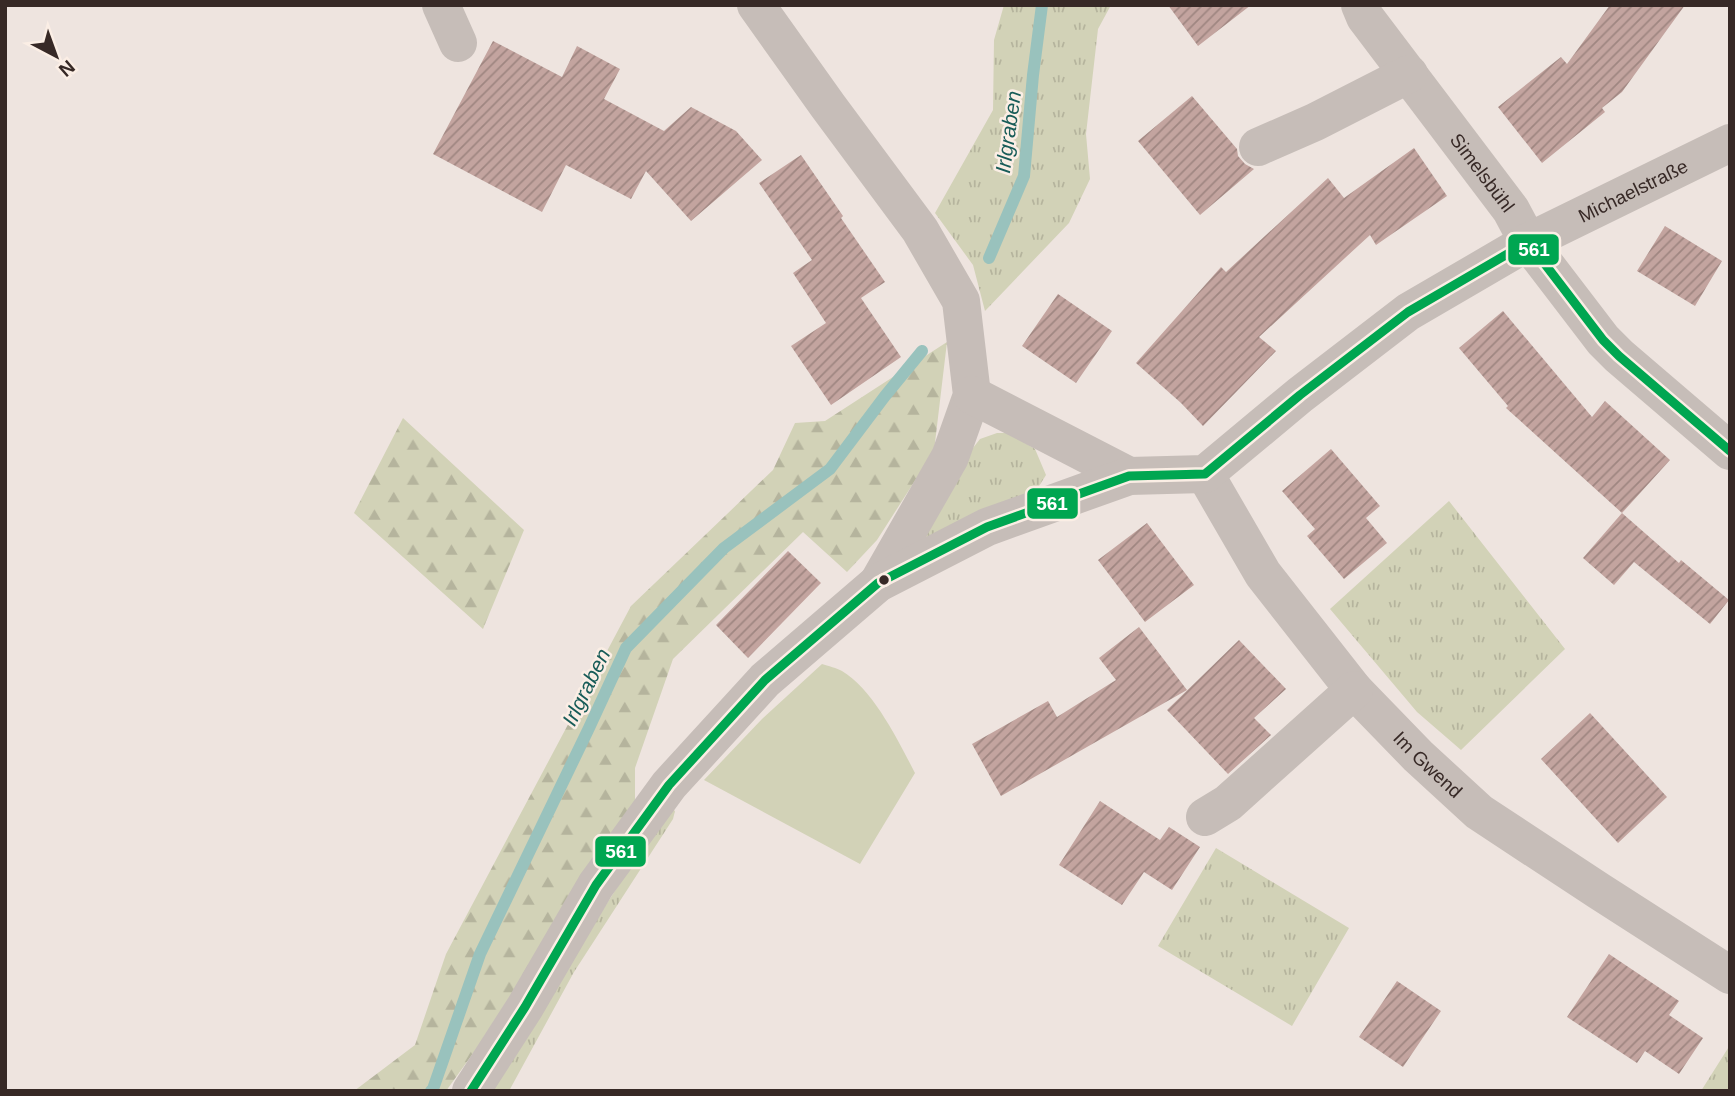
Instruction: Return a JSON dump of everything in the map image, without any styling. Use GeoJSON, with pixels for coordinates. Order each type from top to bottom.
{"type":"FeatureCollection","features":[{"type":"Feature","properties":{"kind":"street"},"geometry":{"type":"LineString","coordinates":[[441,5],[458,43]]}},
{"type":"Feature","properties":{"kind":"street"},"geometry":{"type":"LineString","coordinates":[[756,5],[920,230],[961,302],[972,394],[950,457],[878,583]]}},
{"type":"Feature","properties":{"kind":"street","name":"Simelsbühl"},"geometry":{"type":"LineString","coordinates":[[1360,5],[1366,17],[1511,210],[1528,242],[1603,340],[1730,451]]}},
{"type":"Feature","properties":{"kind":"street"},"geometry":{"type":"LineString","coordinates":[[1258,147],[1315,122],[1409,74]]}},
{"type":"Feature","properties":{"kind":"street","name":"Michaelstraße"},"geometry":{"type":"LineString","coordinates":[[1205,474],[1300,395],[1408,312],[1528,242],[1730,143]]}},
{"type":"Feature","properties":{"kind":"street"},"geometry":{"type":"LineString","coordinates":[[972,394],[1129,476]]}},
{"type":"Feature","properties":{"kind":"street"},"geometry":{"type":"LineString","coordinates":[[471,1091],[525,1007],[596,885],[669,785],[765,680],[878,583],[987,527],[1129,476],[1205,474]]}},
{"type":"Feature","properties":{"kind":"street","name":"Im Gwend"},"geometry":{"type":"LineString","coordinates":[[1205,474],[1263,574],[1354,690],[1418,756],[1479,812],[1730,975]]}},
{"type":"Feature","properties":{"kind":"street"},"geometry":{"type":"LineString","coordinates":[[1205,817],[1228,803],[1354,690]]}},
{"type":"Feature","properties":{"kind":"green space"},"geometry":{"type":"Polygon","coordinates":[[[1004,5],[1111,5],[1098,29],[1086,134],[1090,179],[1069,223],[985,311],[973,265],[935,213],[993,110],[994,40],[1004,5]]]}},
{"type":"Feature","properties":{"kind":"green space"},"geometry":{"type":"Polygon","coordinates":[[[947,342],[934,451],[877,540],[847,572],[803,532],[673,659],[635,768],[635,802],[482,1041],[446,1091],[354,1091],[415,1045],[446,954],[631,606],[773,470],[795,423],[825,421],[947,342]]]}},
{"type":"Feature","properties":{"kind":"green space"},"geometry":{"type":"Polygon","coordinates":[[[403,418],[524,530],[483,629],[354,513],[403,418]]]}},
{"type":"Feature","properties":{"kind":"green space"},"geometry":{"type":"Polygon","coordinates":[[[997,433],[1009,433],[1035,449],[1046,475],[1034,494],[926,545],[921,531],[969,453],[980,439],[997,433]]]}},
{"type":"Feature","properties":{"kind":"green space"},"geometry":{"type":"Polygon","coordinates":[[[1449,501],[1565,649],[1461,750],[1417,712],[1330,609],[1449,501]]]}},
{"type":"Feature","properties":{"kind":"green space"},"geometry":{"type":"Polygon","coordinates":[[[822,664],[842,671],[864,690],[884,717],[915,773],[860,864],[704,780],[762,719],[822,664]]]}},
{"type":"Feature","properties":{"kind":"green space"},"geometry":{"type":"Polygon","coordinates":[[[669,807],[675,811],[673,819],[574,972],[509,1091],[486,1091],[669,807]]]}},
{"type":"Feature","properties":{"kind":"green space"},"geometry":{"type":"Polygon","coordinates":[[[1216,848],[1349,928],[1292,1026],[1158,946],[1216,848]]]}},
{"type":"Feature","properties":{"kind":"green space"},"geometry":{"type":"Polygon","coordinates":[[[1730,1045],[1730,1091],[1701,1091],[1730,1045]]]}},
{"type":"Feature","properties":{"kind":"building"},"geometry":{"type":"Polygon","coordinates":[[[1168,5],[1251,5],[1198,46],[1168,5]]]}},
{"type":"Feature","properties":{"kind":"building"},"geometry":{"type":"Polygon","coordinates":[[[1610,5],[1685,5],[1622,92],[1602,108],[1605,112],[1542,163],[1498,107],[1561,57],[1567,64],[1610,5]]]}},
{"type":"Feature","properties":{"kind":"building"},"geometry":{"type":"Polygon","coordinates":[[[493,41],[562,77],[577,46],[620,69],[604,99],[664,131],[691,107],[736,131],[762,160],[691,221],[646,171],[631,199],[566,165],[542,212],[433,154],[493,41]]]}},
{"type":"Feature","properties":{"kind":"building"},"geometry":{"type":"Polygon","coordinates":[[[1192,96],[1237,149],[1238,156],[1254,169],[1200,215],[1138,141],[1192,96]]]}},
{"type":"Feature","properties":{"kind":"building"},"geometry":{"type":"Polygon","coordinates":[[[1414,148],[1447,196],[1376,245],[1370,235],[1259,337],[1276,351],[1203,426],[1136,363],[1221,267],[1226,272],[1328,178],[1344,198],[1414,148]]]}},
{"type":"Feature","properties":{"kind":"building"},"geometry":{"type":"Polygon","coordinates":[[[801,155],[885,282],[861,298],[901,357],[831,405],[791,346],[826,323],[793,273],[812,260],[759,183],[801,155]]]}},
{"type":"Feature","properties":{"kind":"building"},"geometry":{"type":"Polygon","coordinates":[[[1665,226],[1722,261],[1695,306],[1637,271],[1665,226]]]}},
{"type":"Feature","properties":{"kind":"building"},"geometry":{"type":"Polygon","coordinates":[[[1058,294],[1112,331],[1076,383],[1022,346],[1058,294]]]}},
{"type":"Feature","properties":{"kind":"building"},"geometry":{"type":"Polygon","coordinates":[[[1503,311],[1592,417],[1605,401],[1670,460],[1622,513],[1506,408],[1508,406],[1459,348],[1503,311]]]}},
{"type":"Feature","properties":{"kind":"building"},"geometry":{"type":"Polygon","coordinates":[[[1331,449],[1380,506],[1366,518],[1387,543],[1344,579],[1307,536],[1315,529],[1282,491],[1331,449]]]}},
{"type":"Feature","properties":{"kind":"building"},"geometry":{"type":"Polygon","coordinates":[[[1622,513],[1679,563],[1681,560],[1729,600],[1710,624],[1634,562],[1614,585],[1583,558],[1622,513]]]}},
{"type":"Feature","properties":{"kind":"building"},"geometry":{"type":"Polygon","coordinates":[[[1147,523],[1194,585],[1145,622],[1098,560],[1147,523]]]}},
{"type":"Feature","properties":{"kind":"building"},"geometry":{"type":"Polygon","coordinates":[[[788,551],[821,583],[748,658],[716,625],[788,551]]]}},
{"type":"Feature","properties":{"kind":"building"},"geometry":{"type":"Polygon","coordinates":[[[1139,627],[1187,690],[1001,796],[972,744],[1048,701],[1057,717],[1116,680],[1099,658],[1139,627]]]}},
{"type":"Feature","properties":{"kind":"building"},"geometry":{"type":"Polygon","coordinates":[[[1239,640],[1286,689],[1254,718],[1271,735],[1228,774],[1167,710],[1239,640]]]}},
{"type":"Feature","properties":{"kind":"building"},"geometry":{"type":"Polygon","coordinates":[[[1590,713],[1667,797],[1618,843],[1541,759],[1590,713]]]}},
{"type":"Feature","properties":{"kind":"building"},"geometry":{"type":"Polygon","coordinates":[[[1100,801],[1160,840],[1169,827],[1200,847],[1172,890],[1144,872],[1122,905],[1059,865],[1100,801]]]}},
{"type":"Feature","properties":{"kind":"building"},"geometry":{"type":"Polygon","coordinates":[[[1609,954],[1679,1001],[1669,1015],[1703,1038],[1679,1074],[1645,1051],[1637,1063],[1567,1017],[1609,954]]]}},
{"type":"Feature","properties":{"kind":"building"},"geometry":{"type":"Polygon","coordinates":[[[1397,981],[1441,1011],[1403,1067],[1359,1037],[1397,981]]]}},
{"type":"Feature","properties":{"kind":"waterway","name":"Irlgraben"},"geometry":{"type":"LineString","coordinates":[[989,258],[1024,176],[1042,5]]}},
{"type":"Feature","properties":{"kind":"waterway","name":"Irlgraben"},"geometry":{"type":"LineString","coordinates":[[431,1091],[480,954],[626,648],[724,548],[830,469],[922,351]]}},
{"type":"Feature","properties":{"kind":"transit line","name":"561"},"geometry":{"type":"LineString","coordinates":[[471,1091],[525,1007],[596,885],[669,785],[765,680],[878,583],[987,527],[1129,476],[1205,474],[1300,395],[1408,312],[1528,242],[1603,340],[1730,451]]}}]}
